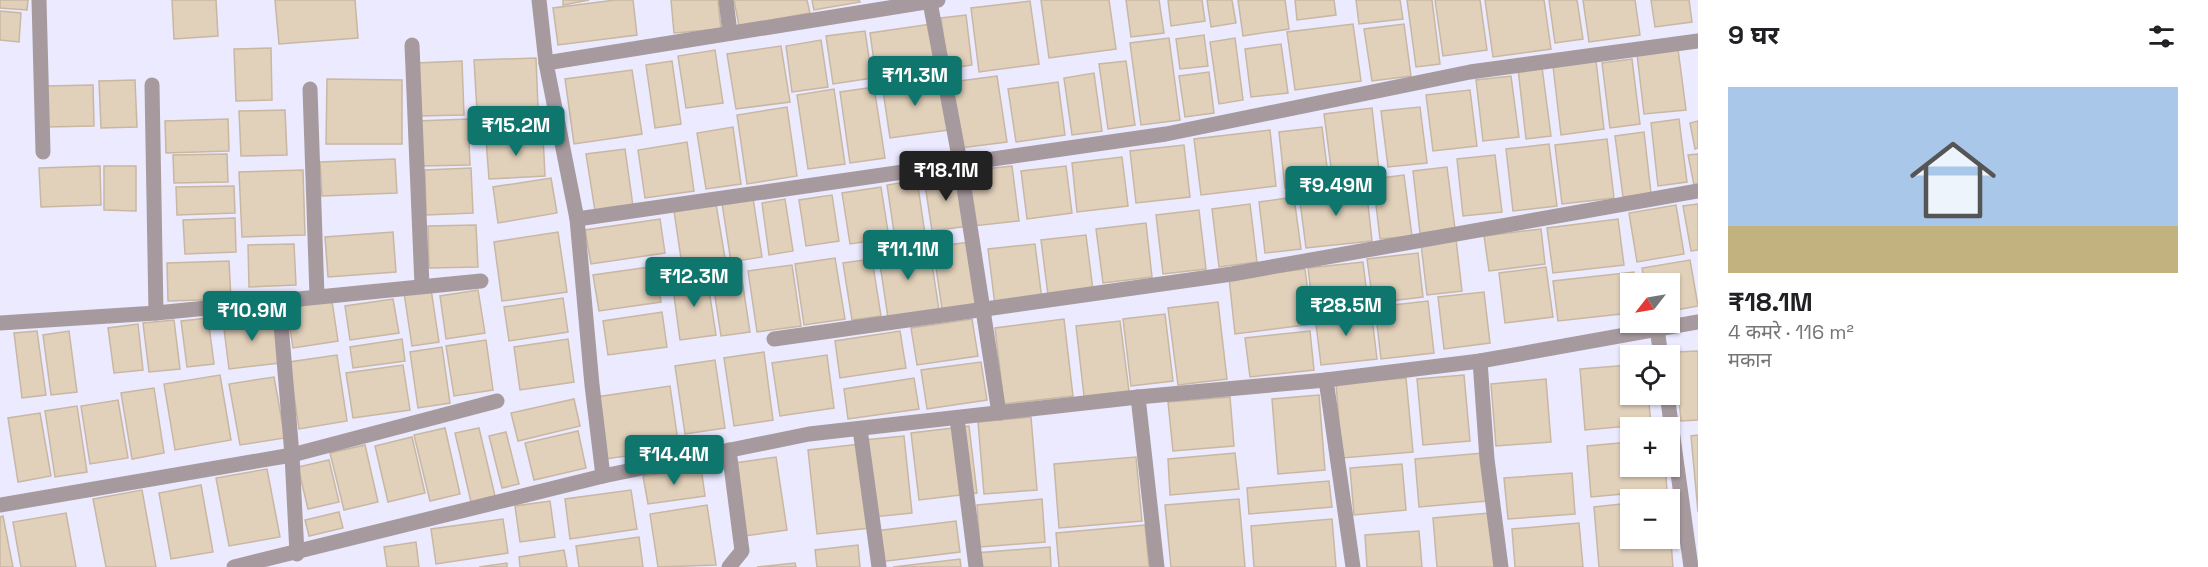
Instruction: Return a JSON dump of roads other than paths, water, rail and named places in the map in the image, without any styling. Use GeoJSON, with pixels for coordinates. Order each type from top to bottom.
{"type":"FeatureCollection","features":[{"type":"Feature","properties":{"kind":"street"},"geometry":{"type":"LineString","coordinates":[[39,0],[42,152]]}},
{"type":"Feature","properties":{"kind":"street"},"geometry":{"type":"LineString","coordinates":[[539,0],[546,63],[577,219],[603,476]]}},
{"type":"Feature","properties":{"kind":"street"},"geometry":{"type":"LineString","coordinates":[[726,0],[730,33]]}},
{"type":"Feature","properties":{"kind":"street"},"geometry":{"type":"LineString","coordinates":[[546,63],[934,1],[999,413]]}},
{"type":"Feature","properties":{"kind":"street"},"geometry":{"type":"LineString","coordinates":[[577,219],[1166,134],[1470,72],[1698,41]]}},
{"type":"Feature","properties":{"kind":"street"},"geometry":{"type":"LineString","coordinates":[[412,45],[422,286]]}},
{"type":"Feature","properties":{"kind":"street"},"geometry":{"type":"LineString","coordinates":[[153,85],[156,313]]}},
{"type":"Feature","properties":{"kind":"street"},"geometry":{"type":"LineString","coordinates":[[310,89],[317,296]]}},
{"type":"Feature","properties":{"kind":"street"},"geometry":{"type":"LineString","coordinates":[[774,339],[1232,274],[1698,191]]}},
{"type":"Feature","properties":{"kind":"street"},"geometry":{"type":"LineString","coordinates":[[0,323],[156,313],[481,280]]}},
{"type":"Feature","properties":{"kind":"street"},"geometry":{"type":"LineString","coordinates":[[279,300],[292,455],[297,554]]}},
{"type":"Feature","properties":{"kind":"street"},"geometry":{"type":"LineString","coordinates":[[1680,325],[1698,322]]}},
{"type":"Feature","properties":{"kind":"street"},"geometry":{"type":"LineString","coordinates":[[234,567],[297,554],[603,476],[809,434],[1138,397],[1326,380],[1480,361],[1635,333]]}},
{"type":"Feature","properties":{"kind":"street"},"geometry":{"type":"LineString","coordinates":[[1480,361],[1487,459],[1501,567]]}},
{"type":"Feature","properties":{"kind":"street"},"geometry":{"type":"LineString","coordinates":[[1326,380],[1353,567]]}},
{"type":"Feature","properties":{"kind":"street"},"geometry":{"type":"LineString","coordinates":[[1138,397],[1157,567]]}},
{"type":"Feature","properties":{"kind":"street"},"geometry":{"type":"LineString","coordinates":[[0,505],[292,455],[497,401]]}},
{"type":"Feature","properties":{"kind":"street"},"geometry":{"type":"LineString","coordinates":[[1668,405],[1692,521],[1691,567]]}},
{"type":"Feature","properties":{"kind":"street"},"geometry":{"type":"LineString","coordinates":[[957,418],[976,567]]}},
{"type":"Feature","properties":{"kind":"street"},"geometry":{"type":"LineString","coordinates":[[860,429],[879,567]]}},
{"type":"Feature","properties":{"kind":"street"},"geometry":{"type":"LineString","coordinates":[[729,450],[742,551],[729,567]]}}]}
